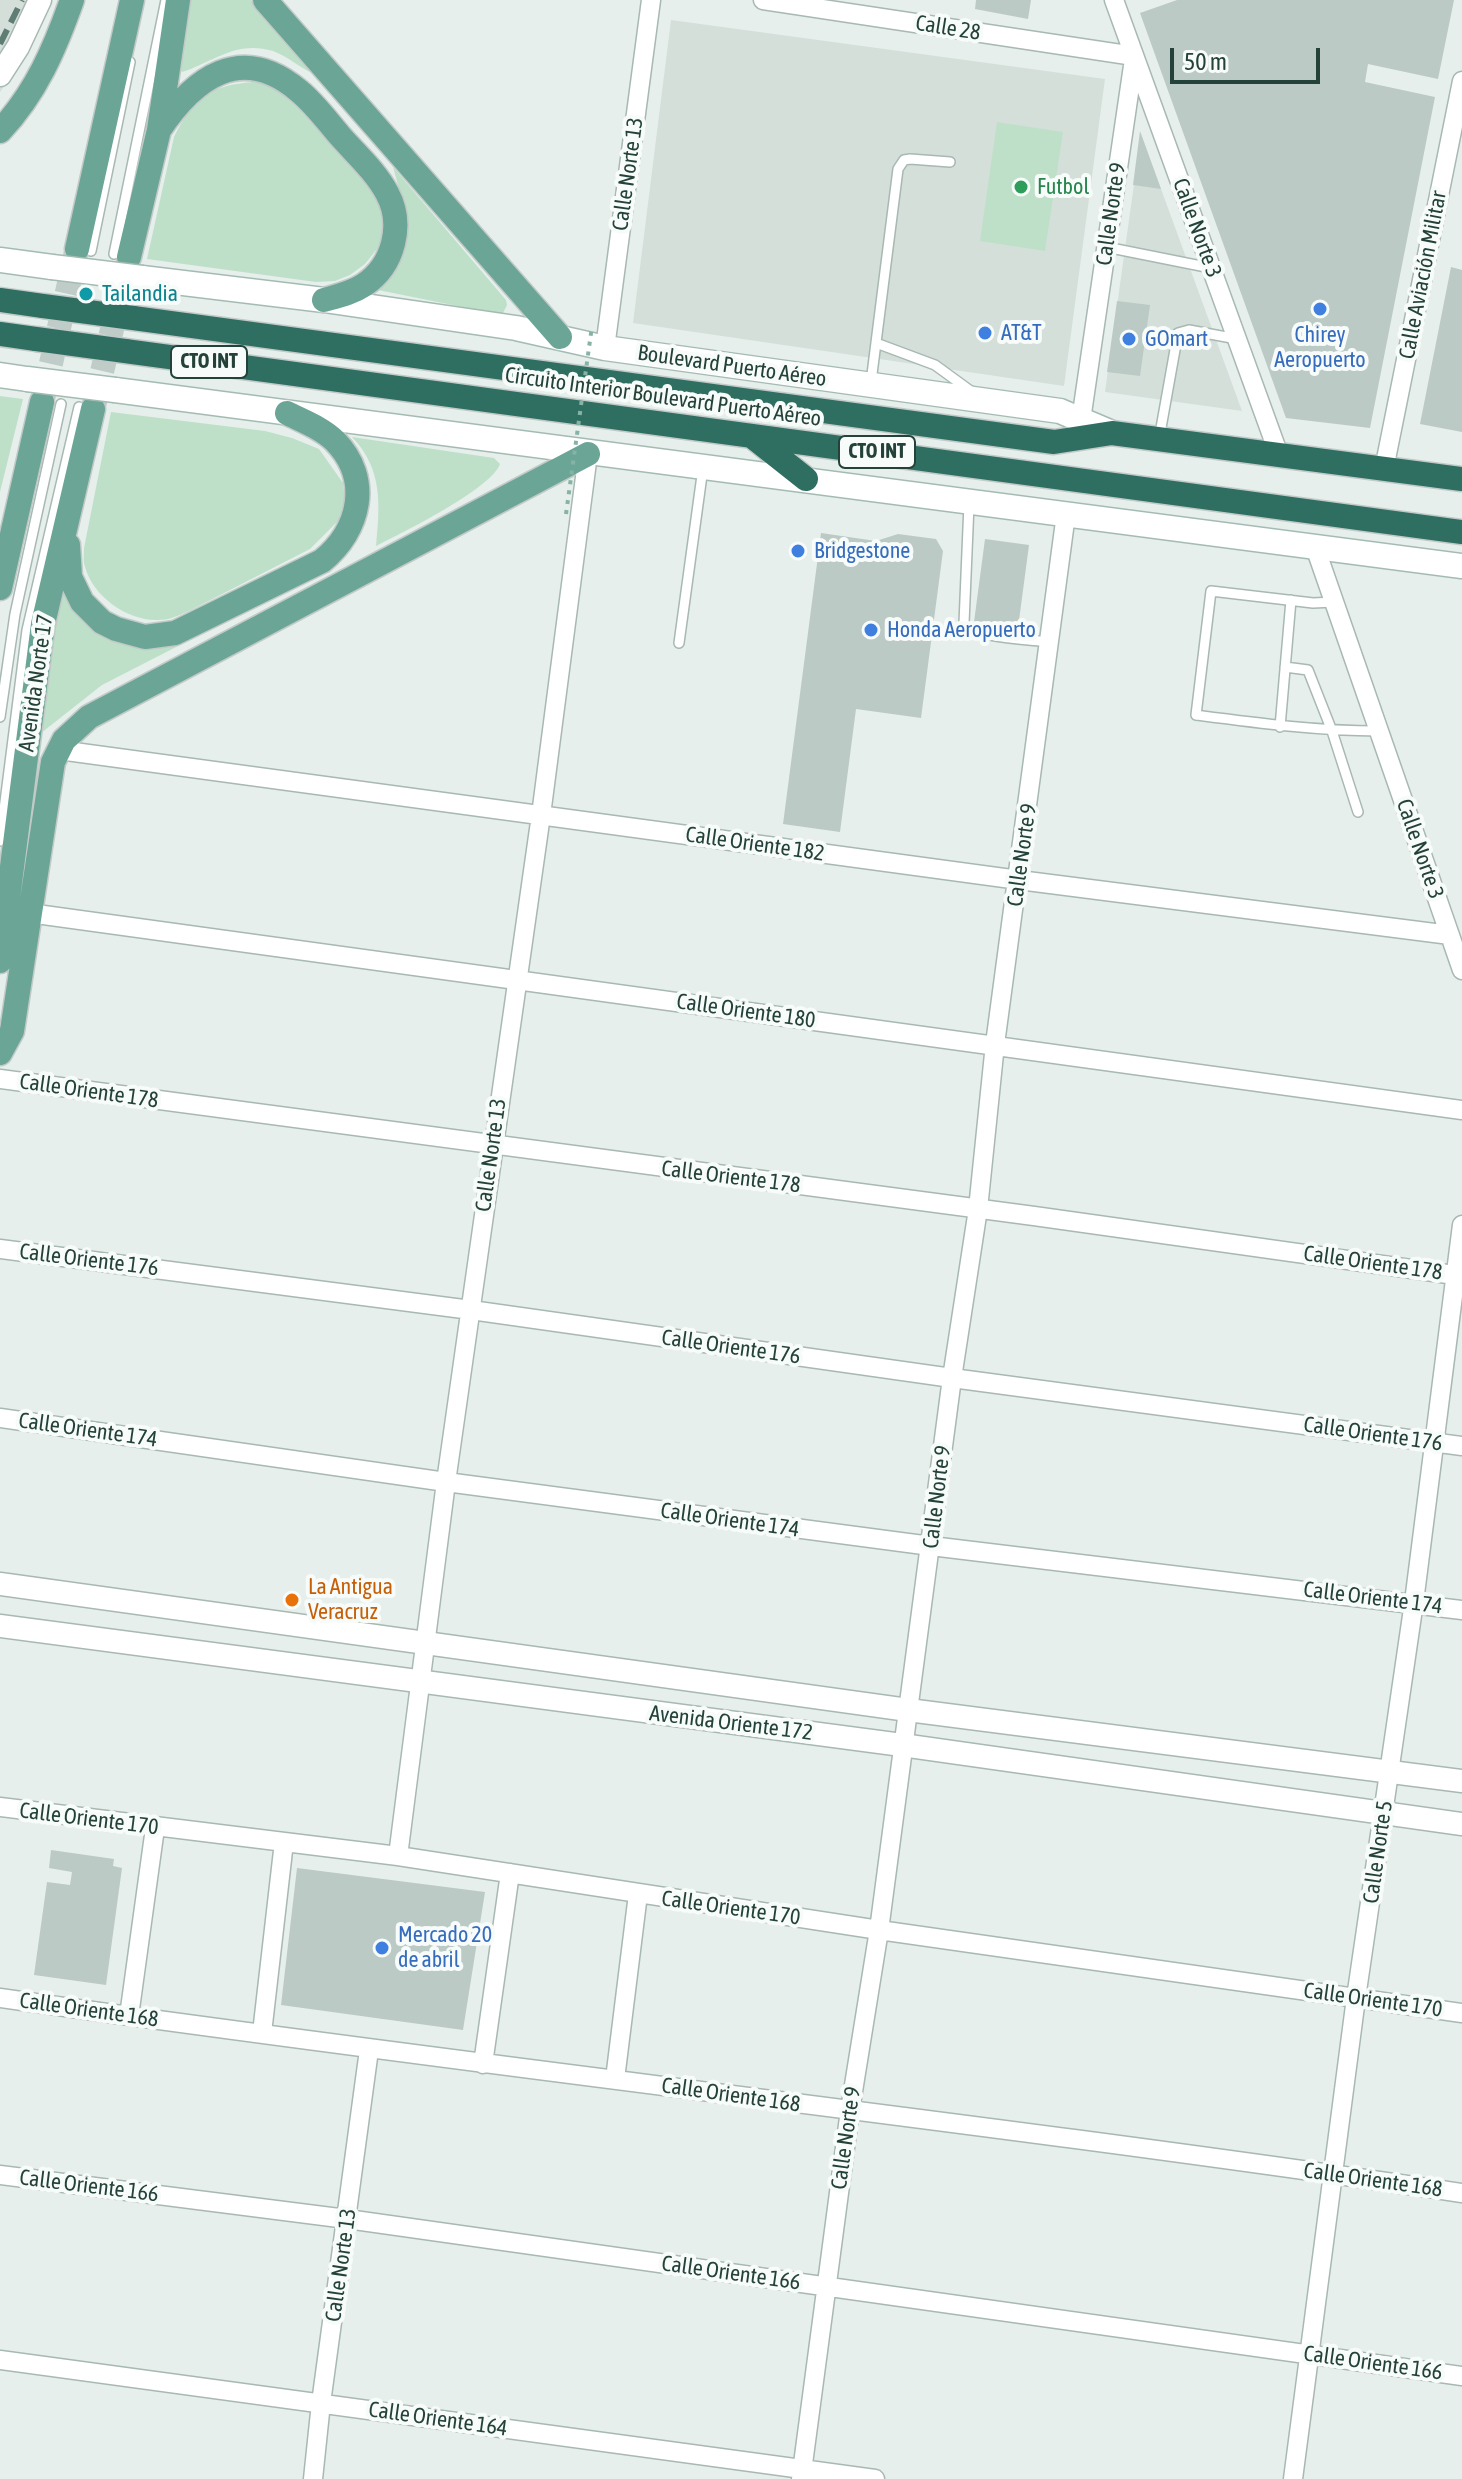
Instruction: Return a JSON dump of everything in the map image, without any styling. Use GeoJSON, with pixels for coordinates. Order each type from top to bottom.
{"type":"FeatureCollection","features":[{"type":"Feature","properties":{"kind":"highway","name":"Circuito Interior Boulevard Puerto Aéreo"},"geometry":{"type":"LineString","coordinates":[[0,300],[1054,442],[1112,433]]}},
{"type":"Feature","properties":{"kind":"highway","name":"Circuito Interior Boulevard Puerto Aéreo"},"geometry":{"type":"LineString","coordinates":[[0,334],[1462,532]]}},
{"type":"Feature","properties":{"kind":"highway","name":"Boulevard Puerto Aéreo"},"geometry":{"type":"LineString","coordinates":[[1112,433],[1462,479]]}},
{"type":"Feature","properties":{"kind":"highway"},"geometry":{"type":"LineString","coordinates":[[751,435],[806,479]]}},
{"type":"Feature","properties":{"kind":"main road"},"geometry":{"type":"LineString","coordinates":[[0,131],[38,81],[72,0]]}},
{"type":"Feature","properties":{"kind":"main road"},"geometry":{"type":"LineString","coordinates":[[84,250],[132,0]]}},
{"type":"Feature","properties":{"kind":"main road"},"geometry":{"type":"LineString","coordinates":[[121,255],[159,130],[178,0]]}},
{"type":"Feature","properties":{"kind":"main road"},"geometry":{"type":"LineString","coordinates":[[265,0],[560,337]]}},
{"type":"Feature","properties":{"kind":"main road"},"geometry":{"type":"LineString","coordinates":[[159,130],[178,102],[194,87],[205,79],[231,70],[258,69],[302,93],[380,182],[395,217],[394,242],[384,266],[356,290],[324,300]]}},
{"type":"Feature","properties":{"kind":"main road","name":"Boulevard Puerto Aéreo"},"geometry":{"type":"LineString","coordinates":[[0,260],[324,300],[560,337],[605,348],[1060,411],[1112,433]]}},
{"type":"Feature","properties":{"kind":"main road","name":"CTO INT"},"geometry":{"type":"LineString","coordinates":[[0,375],[1462,566]]}},
{"type":"Feature","properties":{"kind":"main road"},"geometry":{"type":"LineString","coordinates":[[0,588],[21,489],[52,403]]}},
{"type":"Feature","properties":{"kind":"main road","name":"Avenida Norte 17"},"geometry":{"type":"LineString","coordinates":[[0,961],[43,624],[70,511],[86,408]]}},
{"type":"Feature","properties":{"kind":"main road"},"geometry":{"type":"LineString","coordinates":[[70,511],[68,563],[70,577],[82,602],[102,622],[130,634],[145,637],[175,633],[322,561],[348,533],[357,497],[357,484],[349,460],[323,431],[287,413]]}},
{"type":"Feature","properties":{"kind":"main road"},"geometry":{"type":"LineString","coordinates":[[0,1053],[12,1031],[53,762],[70,732],[89,717],[588,454]]}},
{"type":"Feature","properties":{"kind":"main road"},"geometry":{"type":"LineString","coordinates":[[0,524],[21,489]]}},
{"type":"Feature","properties":{"kind":"street"},"geometry":{"type":"LineString","coordinates":[[0,75],[18,47],[40,0]]}},
{"type":"Feature","properties":{"kind":"street","name":"Calle Norte 13"},"geometry":{"type":"LineString","coordinates":[[605,348],[651,0]]}},
{"type":"Feature","properties":{"kind":"street","name":"Calle 28"},"geometry":{"type":"LineString","coordinates":[[763,0],[1134,56]]}},
{"type":"Feature","properties":{"kind":"street","name":"Calle Norte 3"},"geometry":{"type":"LineString","coordinates":[[1114,0],[1279,455]]}},
{"type":"Feature","properties":{"kind":"street","name":"Calle Norte 9"},"geometry":{"type":"LineString","coordinates":[[1081,420],[1134,56]]}},
{"type":"Feature","properties":{"kind":"street","name":"Calle Aviación Militar"},"geometry":{"type":"LineString","coordinates":[[1384,469],[1462,81]]}},
{"type":"Feature","properties":{"kind":"street","name":"Calle Norte 13"},"geometry":{"type":"LineString","coordinates":[[398,1856],[446,1482],[541,815],[588,454]]}},
{"type":"Feature","properties":{"kind":"street","name":"Calle Norte 9"},"geometry":{"type":"LineString","coordinates":[[802,2474],[850,2110],[879,1930],[952,1378],[978,1209],[995,1044],[1066,514]]}},
{"type":"Feature","properties":{"kind":"street","name":"Calle Norte 3"},"geometry":{"type":"LineString","coordinates":[[1315,547],[1461,964]]}},
{"type":"Feature","properties":{"kind":"street","name":"Calle Oriente 182"},"geometry":{"type":"LineString","coordinates":[[59,750],[1450,935]]}},
{"type":"Feature","properties":{"kind":"street","name":"Calle Oriente 180"},"geometry":{"type":"LineString","coordinates":[[29,913],[1462,1110]]}},
{"type":"Feature","properties":{"kind":"street","name":"Calle Oriente 178"},"geometry":{"type":"LineString","coordinates":[[0,1079],[1458,1275]]}},
{"type":"Feature","properties":{"kind":"street","name":"Calle Norte 5"},"geometry":{"type":"LineString","coordinates":[[1293,2479],[1356,1998],[1414,1602],[1462,1225]]}},
{"type":"Feature","properties":{"kind":"street","name":"Calle Oriente 176"},"geometry":{"type":"LineString","coordinates":[[0,1249],[471,1310],[1462,1446]]}},
{"type":"Feature","properties":{"kind":"street","name":"Calle Oriente 174"},"geometry":{"type":"LineString","coordinates":[[0,1418],[446,1482],[931,1546],[1462,1610]]}},
{"type":"Feature","properties":{"kind":"street","name":"Avenida Oriente 172"},"geometry":{"type":"LineString","coordinates":[[0,1584],[908,1710],[1462,1781]]}},
{"type":"Feature","properties":{"kind":"street","name":"Avenida Oriente 172"},"geometry":{"type":"LineString","coordinates":[[0,1626],[902,1745],[1462,1824]]}},
{"type":"Feature","properties":{"kind":"street","name":"Calle Oriente 170"},"geometry":{"type":"LineString","coordinates":[[0,1807],[398,1856],[879,1930],[1462,2013]]}},
{"type":"Feature","properties":{"kind":"street"},"geometry":{"type":"LineString","coordinates":[[129,2016],[155,1828]]}},
{"type":"Feature","properties":{"kind":"street"},"geometry":{"type":"LineString","coordinates":[[262,2033],[284,1842]]}},
{"type":"Feature","properties":{"kind":"street"},"geometry":{"type":"LineString","coordinates":[[483,2064],[510,1873]]}},
{"type":"Feature","properties":{"kind":"street"},"geometry":{"type":"LineString","coordinates":[[615,2079],[638,1894]]}},
{"type":"Feature","properties":{"kind":"street","name":"Calle Oriente 168"},"geometry":{"type":"LineString","coordinates":[[0,1998],[369,2050],[615,2079],[1462,2193]]}},
{"type":"Feature","properties":{"kind":"street","name":"Calle Norte 13"},"geometry":{"type":"LineString","coordinates":[[313,2479],[369,2050]]}},
{"type":"Feature","properties":{"kind":"street","name":"Calle Oriente 166"},"geometry":{"type":"LineString","coordinates":[[0,2175],[347,2219],[1462,2376]]}},
{"type":"Feature","properties":{"kind":"street","name":"Calle Oriente 164"},"geometry":{"type":"LineString","coordinates":[[0,2360],[321,2403],[802,2474],[875,2479]]}},
{"type":"Feature","properties":{"kind":"lane"},"geometry":{"type":"LineString","coordinates":[[121,255],[166,0]]}},
{"type":"Feature","properties":{"kind":"lane"},"geometry":{"type":"LineString","coordinates":[[84,250],[134,44]]}},
{"type":"Feature","properties":{"kind":"lane"},"geometry":{"type":"LineString","coordinates":[[871,385],[900,164],[910,159],[950,162]]}},
{"type":"Feature","properties":{"kind":"lane"},"geometry":{"type":"LineString","coordinates":[[1106,247],[1211,268]]}},
{"type":"Feature","properties":{"kind":"lane"},"geometry":{"type":"LineString","coordinates":[[1159,439],[1178,333],[1189,330],[1237,339]]}},
{"type":"Feature","properties":{"kind":"lane"},"geometry":{"type":"LineString","coordinates":[[876,343],[935,365],[985,401]]}},
{"type":"Feature","properties":{"kind":"lane"},"geometry":{"type":"LineString","coordinates":[[0,717],[52,403]]}},
{"type":"Feature","properties":{"kind":"lane"},"geometry":{"type":"LineString","coordinates":[[0,841],[27,630],[86,408]]}},
{"type":"Feature","properties":{"kind":"lane"},"geometry":{"type":"LineString","coordinates":[[679,643],[703,468]]}},
{"type":"Feature","properties":{"kind":"lane"},"geometry":{"type":"LineString","coordinates":[[969,501],[964,623],[978,633],[1049,642]]}},
{"type":"Feature","properties":{"kind":"lane"},"geometry":{"type":"LineString","coordinates":[[1334,602],[1211,591],[1196,715],[1280,727],[1379,731]]}},
{"type":"Feature","properties":{"kind":"lane"},"geometry":{"type":"LineString","coordinates":[[1280,727],[1291,600]]}},
{"type":"Feature","properties":{"kind":"lane"},"geometry":{"type":"LineString","coordinates":[[1285,667],[1308,670],[1358,812]]}},
{"type":"Feature","properties":{"kind":"path"},"geometry":{"type":"LineString","coordinates":[[566,514],[592,326]]}},
{"type":"Feature","properties":{"kind":"shaded area"},"geometry":{"type":"Polygon","coordinates":[[[0,0],[51,0],[21,64],[0,92],[0,0]]]}},
{"type":"Feature","properties":{"kind":"shaded area"},"geometry":{"type":"Polygon","coordinates":[[[671,20],[1105,79],[1064,386],[633,323],[671,20]]]}},
{"type":"Feature","properties":{"kind":"shaded area"},"geometry":{"type":"Polygon","coordinates":[[[1141,134],[1242,411],[1105,392],[1141,134]]]}},
{"type":"Feature","properties":{"kind":"green space"},"geometry":{"type":"Polygon","coordinates":[[[190,0],[251,0],[312,73],[273,51],[259,48],[236,50],[182,72],[178,66],[190,0]]]}},
{"type":"Feature","properties":{"kind":"green space"},"geometry":{"type":"Polygon","coordinates":[[[253,82],[274,85],[299,99],[379,195],[385,231],[377,249],[365,264],[350,275],[335,281],[316,282],[147,259],[174,137],[188,112],[214,90],[253,82]]]}},
{"type":"Feature","properties":{"kind":"green space","name":"Futbol"},"geometry":{"type":"Polygon","coordinates":[[[997,122],[1063,132],[1045,251],[980,241],[997,122]]]}},
{"type":"Feature","properties":{"kind":"green space"},"geometry":{"type":"Polygon","coordinates":[[[393,167],[506,300],[503,313],[373,289],[406,236],[407,218],[393,167]]]}},
{"type":"Feature","properties":{"kind":"green space"},"geometry":{"type":"Polygon","coordinates":[[[0,396],[23,399],[0,492],[0,396]]]}},
{"type":"Feature","properties":{"kind":"green space"},"geometry":{"type":"Polygon","coordinates":[[[111,412],[265,431],[319,449],[343,483],[345,501],[338,521],[310,549],[178,616],[156,620],[122,611],[95,588],[84,560],[111,412]]]}},
{"type":"Feature","properties":{"kind":"green space"},"geometry":{"type":"Polygon","coordinates":[[[352,437],[494,458],[500,464],[493,474],[464,498],[376,546],[377,488],[369,462],[352,437]]]}},
{"type":"Feature","properties":{"kind":"green space"},"geometry":{"type":"Polygon","coordinates":[[[59,585],[160,647],[182,644],[102,685],[36,737],[59,585]]]}},
{"type":"Feature","properties":{"kind":"building"},"geometry":{"type":"Polygon","coordinates":[[[976,0],[1031,0],[1028,19],[975,9],[976,0]]]}},
{"type":"Feature","properties":{"kind":"building"},"geometry":{"type":"Polygon","coordinates":[[[1177,0],[1454,0],[1438,79],[1368,64],[1365,82],[1435,97],[1370,428],[1286,418],[1140,13],[1177,0]]]}},
{"type":"Feature","properties":{"kind":"building"},"geometry":{"type":"Polygon","coordinates":[[[1140,131],[1161,189],[1133,185],[1140,131]]]}},
{"type":"Feature","properties":{"kind":"building"},"geometry":{"type":"Polygon","coordinates":[[[1451,267],[1462,270],[1462,432],[1420,424],[1451,267]]]}},
{"type":"Feature","properties":{"kind":"building","name":"GOmart"},"geometry":{"type":"Polygon","coordinates":[[[1117,301],[1150,305],[1140,376],[1107,372],[1117,301]]]}},
{"type":"Feature","properties":{"kind":"building","name":"Honda Aeropuerto"},"geometry":{"type":"Polygon","coordinates":[[[821,533],[876,541],[898,534],[936,539],[943,551],[921,718],[856,709],[840,832],[783,824],[821,533]]]}},
{"type":"Feature","properties":{"kind":"building"},"geometry":{"type":"Polygon","coordinates":[[[985,539],[1029,545],[1018,628],[974,622],[985,539]]]}},
{"type":"Feature","properties":{"kind":"building"},"geometry":{"type":"Polygon","coordinates":[[[51,1850],[114,1859],[113,1866],[122,1868],[106,1985],[34,1975],[47,1882],[70,1885],[72,1872],[49,1868],[51,1850]]]}},
{"type":"Feature","properties":{"kind":"building","name":"Mercado 20 de abril"},"geometry":{"type":"Polygon","coordinates":[[[297,1868],[485,1892],[463,2030],[281,2005],[297,1868]]]}},
{"type":"Feature","properties":{"kind":"tunnel"},"geometry":{"type":"LineString","coordinates":[[43,399],[76,252]]}},
{"type":"Feature","properties":{"kind":"tunnel"},"geometry":{"type":"LineString","coordinates":[[94,406],[129,257]]}},
{"type":"Feature","properties":{"kind":"railway"},"geometry":{"type":"LineString","coordinates":[[0,44],[22,0]]}},
{"type":"Feature","properties":{"kind":"place","name":"Futbol"},"geometry":{"type":"Point","coordinates":[1021,187]}},
{"type":"Feature","properties":{"kind":"place","name":"Tailandia"},"geometry":{"type":"Point","coordinates":[86,294]}},
{"type":"Feature","properties":{"kind":"place","name":"Chirey Aeropuerto"},"geometry":{"type":"Point","coordinates":[1320,309]}},
{"type":"Feature","properties":{"kind":"place","name":"AT&T"},"geometry":{"type":"Point","coordinates":[985,333]}},
{"type":"Feature","properties":{"kind":"place","name":"GOmart"},"geometry":{"type":"Point","coordinates":[1129,339]}},
{"type":"Feature","properties":{"kind":"place","name":"Bridgestone"},"geometry":{"type":"Point","coordinates":[798,551]}},
{"type":"Feature","properties":{"kind":"place","name":"Honda Aeropuerto"},"geometry":{"type":"Point","coordinates":[871,630]}},
{"type":"Feature","properties":{"kind":"place","name":"La Antigua Veracruz"},"geometry":{"type":"Point","coordinates":[292,1600]}},
{"type":"Feature","properties":{"kind":"place","name":"Mercado 20 de abril"},"geometry":{"type":"Point","coordinates":[382,1948]}}]}
